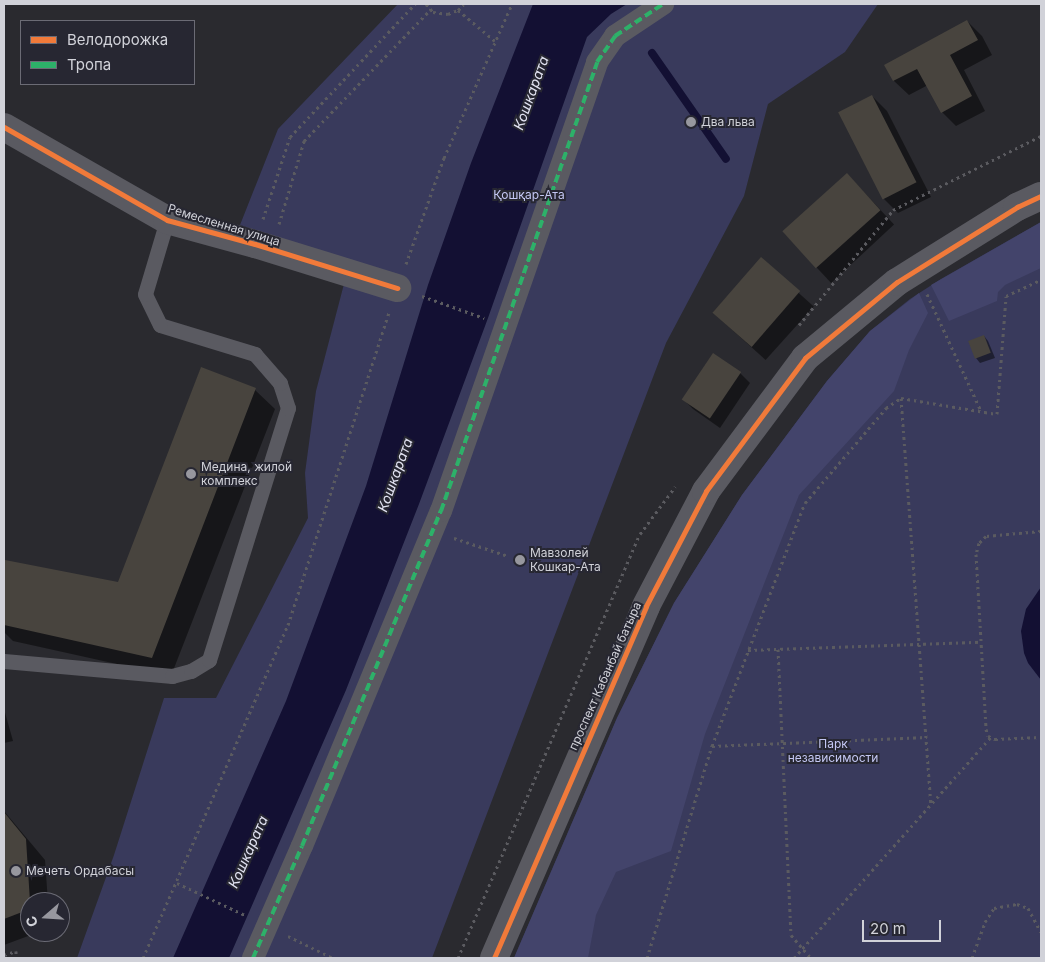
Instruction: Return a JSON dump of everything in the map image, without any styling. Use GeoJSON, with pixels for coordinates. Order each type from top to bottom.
{"type":"FeatureCollection","features":[{"type":"Feature","properties":{"kind":"street"},"geometry":{"type":"LineString","coordinates":[[253,958],[260,923],[432,531],[506,326],[597,62],[615,36],[663,4]]}},
{"type":"Feature","properties":{"kind":"street","name":"Ремесленная улица"},"geometry":{"type":"LineString","coordinates":[[4,127],[167,220],[263,246],[397,288]]}},
{"type":"Feature","properties":{"kind":"street","name":"проспект Кабанбай батыра"},"geometry":{"type":"LineString","coordinates":[[494,958],[646,606],[706,491],[805,358],[897,282],[1017,207],[1041,196]]}},
{"type":"Feature","properties":{"kind":"lane"},"geometry":{"type":"LineString","coordinates":[[4,662],[172,676],[191,671],[209,660],[288,408],[280,383],[255,354],[160,325],[144,294],[167,220]]}},
{"type":"Feature","properties":{"kind":"path"},"geometry":{"type":"LineString","coordinates":[[263,246],[290,137],[415,4]]}},
{"type":"Feature","properties":{"kind":"path"},"geometry":{"type":"LineString","coordinates":[[426,4],[440,14],[448,14],[458,10],[464,4]]}},
{"type":"Feature","properties":{"kind":"path"},"geometry":{"type":"LineString","coordinates":[[143,958],[288,625],[397,288],[444,158],[512,4]]}},
{"type":"Feature","properties":{"kind":"path"},"geometry":{"type":"LineString","coordinates":[[263,246],[304,141],[431,9]]}},
{"type":"Feature","properties":{"kind":"path"},"geometry":{"type":"LineString","coordinates":[[458,10],[495,41]]}},
{"type":"Feature","properties":{"kind":"path"},"geometry":{"type":"LineString","coordinates":[[916,270],[982,411]]}},
{"type":"Feature","properties":{"kind":"path"},"geometry":{"type":"LineString","coordinates":[[648,958],[712,746],[804,503],[886,408],[901,398],[997,414],[1006,296],[1041,280]]}},
{"type":"Feature","properties":{"kind":"path"},"geometry":{"type":"LineString","coordinates":[[397,288],[506,326]]}},
{"type":"Feature","properties":{"kind":"path"},"geometry":{"type":"LineString","coordinates":[[901,398],[931,804]]}},
{"type":"Feature","properties":{"kind":"path"},"geometry":{"type":"LineString","coordinates":[[432,531],[508,556]]}},
{"type":"Feature","properties":{"kind":"path"},"geometry":{"type":"LineString","coordinates":[[1041,531],[986,536],[979,543],[976,554],[986,729],[988,736],[995,739],[1041,737]]}},
{"type":"Feature","properties":{"kind":"path"},"geometry":{"type":"LineString","coordinates":[[748,650],[981,642]]}},
{"type":"Feature","properties":{"kind":"path"},"geometry":{"type":"LineString","coordinates":[[778,649],[790,935],[811,958]]}},
{"type":"Feature","properties":{"kind":"path"},"geometry":{"type":"LineString","coordinates":[[712,746],[927,737]]}},
{"type":"Feature","properties":{"kind":"path"},"geometry":{"type":"LineString","coordinates":[[794,958],[991,737]]}},
{"type":"Feature","properties":{"kind":"path"},"geometry":{"type":"LineString","coordinates":[[177,883],[333,958]]}},
{"type":"Feature","properties":{"kind":"path"},"geometry":{"type":"LineString","coordinates":[[972,958],[985,922],[994,908],[1017,904],[1028,908],[1041,932]]}},
{"type":"Feature","properties":{"kind":"path"},"geometry":{"type":"LineString","coordinates":[[4,954],[16,951],[16,958]]}},
{"type":"Feature","properties":{"kind":"green space","name":"Қошқар-Ата"},"geometry":{"type":"Polygon","coordinates":[[[398,4],[878,4],[845,52],[768,104],[744,196],[666,343],[432,958],[77,958],[114,855],[164,698],[216,698],[308,518],[305,473],[316,391],[350,261],[240,225],[278,129],[398,4]]]}},
{"type":"Feature","properties":{"kind":"green space","name":"Парк независимости"},"geometry":{"type":"Polygon","coordinates":[[[1041,222],[1041,958],[514,958],[617,718],[674,603],[742,495],[827,381],[870,331],[910,299],[941,279],[1041,222]]]}},
{"type":"Feature","properties":{"kind":"shaded area"},"geometry":{"type":"Polygon","coordinates":[[[1041,222],[1041,268],[1005,285],[998,292],[997,301],[949,321],[931,285],[1041,222]]]}},
{"type":"Feature","properties":{"kind":"shaded area"},"geometry":{"type":"Polygon","coordinates":[[[919,293],[928,313],[909,350],[894,391],[799,495],[705,734],[671,851],[616,872],[596,915],[588,958],[514,958],[617,718],[674,603],[742,495],[827,381],[870,331],[919,293]]]}},
{"type":"Feature","properties":{"kind":"water","name":"Кошкарата"},"geometry":{"type":"Polygon","coordinates":[[[533,4],[627,4],[611,14],[587,37],[488,318],[419,504],[346,690],[229,958],[173,958],[286,701],[366,486],[428,285],[471,163],[533,4]]]}},
{"type":"Feature","properties":{"kind":"water"},"geometry":{"type":"Polygon","coordinates":[[[1041,587],[1041,680],[1028,663],[1024,653],[1021,631],[1026,609],[1041,587]]]}},
{"type":"Feature","properties":{"kind":"building"},"geometry":{"type":"Polygon","coordinates":[[[967,20],[978,40],[950,55],[972,96],[941,113],[917,69],[893,81],[884,65],[967,20]]]}},
{"type":"Feature","properties":{"kind":"building"},"geometry":{"type":"Polygon","coordinates":[[[872,95],[916,182],[883,200],[838,112],[872,95]]]}},
{"type":"Feature","properties":{"kind":"building"},"geometry":{"type":"Polygon","coordinates":[[[847,173],[880,210],[816,268],[782,231],[847,173]]]}},
{"type":"Feature","properties":{"kind":"building"},"geometry":{"type":"Polygon","coordinates":[[[761,257],[800,291],[752,347],[712,313],[761,257]]]}},
{"type":"Feature","properties":{"kind":"building"},"geometry":{"type":"Polygon","coordinates":[[[984,335],[991,353],[975,359],[968,341],[984,335]]]}},
{"type":"Feature","properties":{"kind":"building"},"geometry":{"type":"Polygon","coordinates":[[[713,353],[741,372],[710,418],[682,399],[713,353]]]}},
{"type":"Feature","properties":{"kind":"building","name":"Медина, жилой комплекс"},"geometry":{"type":"Polygon","coordinates":[[[201,367],[256,388],[152,658],[4,625],[5,560],[118,582],[201,367]]]}},
{"type":"Feature","properties":{"kind":"building","name":"Мечеть Ордабасы"},"geometry":{"type":"Polygon","coordinates":[[[4,812],[26,839],[29,892],[20,892],[20,913],[4,919],[4,812]]]}},
{"type":"Feature","properties":{"kind":"waterway"},"geometry":{"type":"LineString","coordinates":[[652,53],[726,159]]}},
{"type":"Feature","properties":{"kind":"marked path"},"geometry":{"type":"LineString","coordinates":[[253,958],[302,846],[441,511],[597,62],[615,36],[663,4]]}},
{"type":"Feature","properties":{"kind":"cycle path"},"geometry":{"type":"LineString","coordinates":[[4,127],[167,220],[255,244],[397,288]]}},
{"type":"Feature","properties":{"kind":"cycle path"},"geometry":{"type":"LineString","coordinates":[[494,958],[646,606],[706,491],[805,358],[897,282],[1017,207],[1041,196]]}},
{"type":"Feature","properties":{"kind":"place","name":"Два льва"},"geometry":{"type":"Point","coordinates":[691,122]}},
{"type":"Feature","properties":{"kind":"place","name":"Медина, жилой комплекс"},"geometry":{"type":"Point","coordinates":[191,474]}},
{"type":"Feature","properties":{"kind":"place","name":"Мавзолей Кошкар-Ата"},"geometry":{"type":"Point","coordinates":[520,560]}},
{"type":"Feature","properties":{"kind":"place","name":"Мечеть Ордабасы"},"geometry":{"type":"Point","coordinates":[16,871]}}]}
